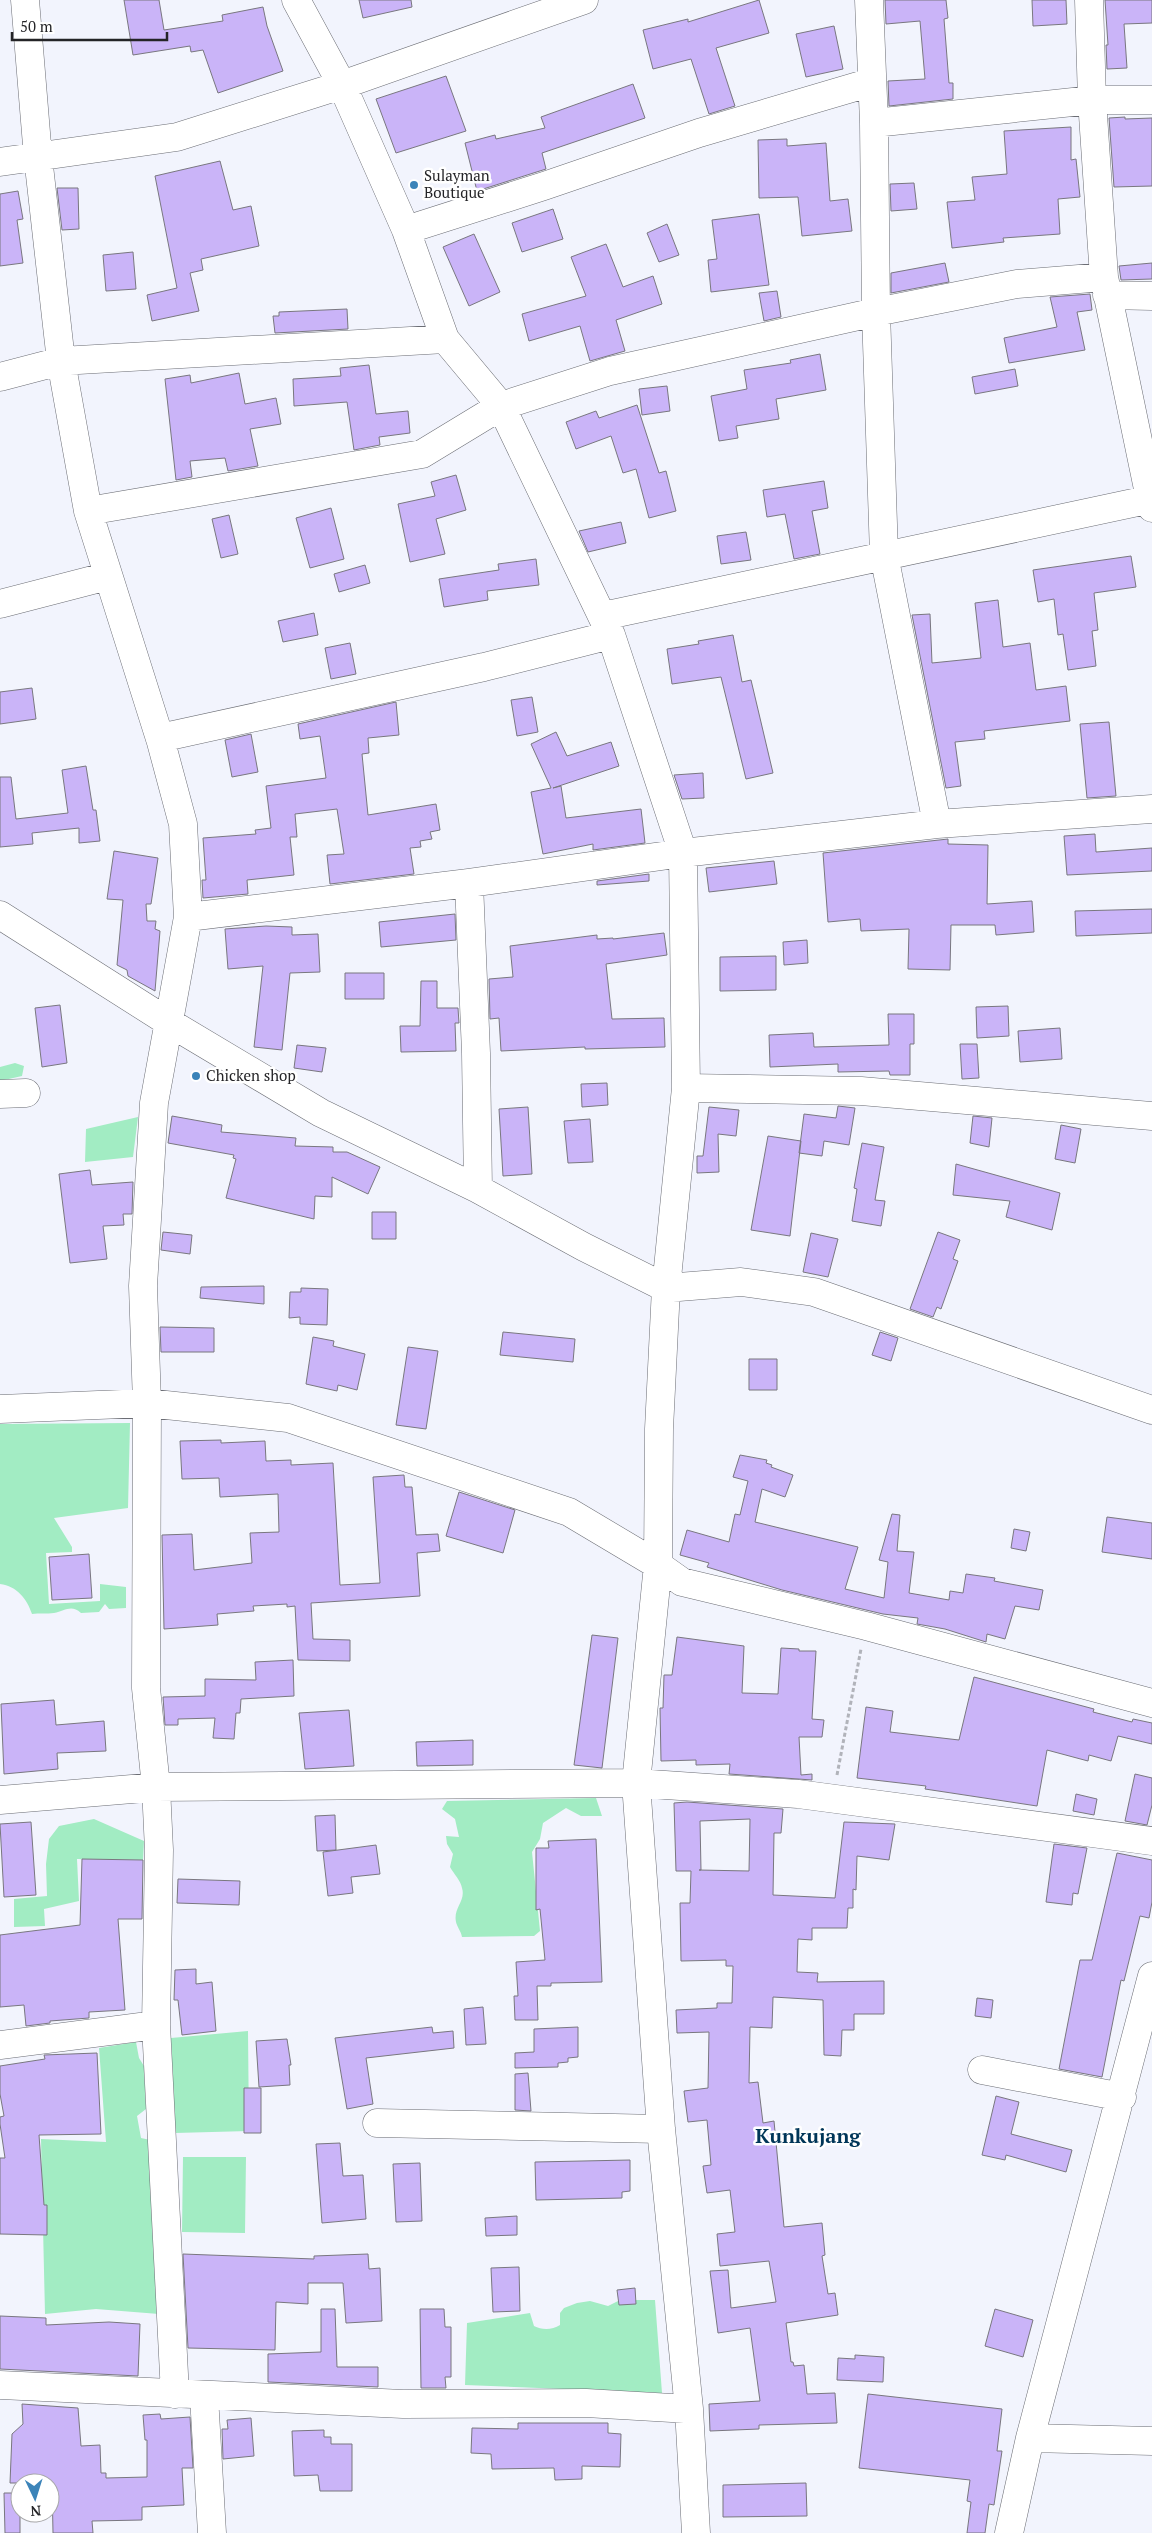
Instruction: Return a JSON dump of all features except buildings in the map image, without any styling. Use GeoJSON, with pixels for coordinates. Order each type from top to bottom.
{"type":"FeatureCollection","features":[{"type":"Feature","properties":{"kind":"street"},"geometry":{"type":"LineString","coordinates":[[25,0],[38,157],[61,361],[88,510],[160,738],[183,824],[188,917],[154,1103],[143,1286],[147,1403],[146,1688],[156,1786],[159,1850],[156,2025],[175,2394]]}},
{"type":"Feature","properties":{"kind":"street"},"geometry":{"type":"LineString","coordinates":[[296,0],[342,85],[406,230],[445,339],[501,406],[607,626],[683,853],[686,1088],[666,1288],[659,1429],[658,1565],[636,1783],[661,2129],[690,2409],[696,2533]]}},
{"type":"Feature","properties":{"kind":"street"},"geometry":{"type":"LineString","coordinates":[[0,162],[177,137],[342,85],[541,7],[584,0]]}},
{"type":"Feature","properties":{"kind":"street"},"geometry":{"type":"LineString","coordinates":[[869,0],[874,122],[876,312],[884,555],[937,824]]}},
{"type":"Feature","properties":{"kind":"street"},"geometry":{"type":"LineString","coordinates":[[160,738],[484,667],[607,626],[884,555],[1152,502],[1106,286],[1092,100],[1090,0]]}},
{"type":"Feature","properties":{"kind":"street"},"geometry":{"type":"LineString","coordinates":[[406,230],[544,186],[699,133],[872,82]]}},
{"type":"Feature","properties":{"kind":"street"},"geometry":{"type":"LineString","coordinates":[[874,122],[1092,100],[1152,100]]}},
{"type":"Feature","properties":{"kind":"street"},"geometry":{"type":"LineString","coordinates":[[88,510],[422,454],[501,406],[610,371],[876,312],[1018,284],[1106,286],[1152,296]]}},
{"type":"Feature","properties":{"kind":"street"},"geometry":{"type":"LineString","coordinates":[[0,377],[61,361],[445,339]]}},
{"type":"Feature","properties":{"kind":"street"},"geometry":{"type":"LineString","coordinates":[[0,604],[108,576]]}},
{"type":"Feature","properties":{"kind":"street"},"geometry":{"type":"LineString","coordinates":[[188,917],[469,883],[683,853],[937,824],[1152,809]]}},
{"type":"Feature","properties":{"kind":"street"},"geometry":{"type":"LineString","coordinates":[[469,883],[476,1054],[478,1189]]}},
{"type":"Feature","properties":{"kind":"street"},"geometry":{"type":"LineString","coordinates":[[0,915],[170,1023],[321,1114],[478,1189],[584,1247],[666,1288],[741,1282],[814,1292],[1152,1410]]}},
{"type":"Feature","properties":{"kind":"street"},"geometry":{"type":"LineString","coordinates":[[686,1088],[861,1090],[1152,1116]]}},
{"type":"Feature","properties":{"kind":"street"},"geometry":{"type":"LineString","coordinates":[[0,1409],[147,1403],[288,1418],[569,1512],[658,1565],[682,1582],[866,1626],[1152,1703]]}},
{"type":"Feature","properties":{"kind":"street"},"geometry":{"type":"LineString","coordinates":[[0,1800],[156,1786],[636,1783],[833,1798],[1152,1841]]}},
{"type":"Feature","properties":{"kind":"street"},"geometry":{"type":"LineString","coordinates":[[1009,2533],[1030,2438],[1122,2098],[1146,2026],[1152,1976]]}},
{"type":"Feature","properties":{"kind":"street"},"geometry":{"type":"LineString","coordinates":[[0,2045],[156,2025]]}},
{"type":"Feature","properties":{"kind":"street"},"geometry":{"type":"LineString","coordinates":[[982,2070],[1122,2098]]}},
{"type":"Feature","properties":{"kind":"street"},"geometry":{"type":"LineString","coordinates":[[377,2123],[661,2129]]}},
{"type":"Feature","properties":{"kind":"street"},"geometry":{"type":"LineString","coordinates":[[0,2385],[403,2404],[586,2403],[690,2409]]}},
{"type":"Feature","properties":{"kind":"street"},"geometry":{"type":"LineString","coordinates":[[204,2396],[212,2533]]}},
{"type":"Feature","properties":{"kind":"street"},"geometry":{"type":"LineString","coordinates":[[1030,2438],[1152,2440]]}},
{"type":"Feature","properties":{"kind":"path"},"geometry":{"type":"LineString","coordinates":[[833,1798],[866,1626]]}},
{"type":"Feature","properties":{"kind":"green space"},"geometry":{"type":"Polygon","coordinates":[[[15,1063],[24,1066],[22,1076],[0,1081],[0,1067],[15,1063]]]}},
{"type":"Feature","properties":{"kind":"green space"},"geometry":{"type":"Polygon","coordinates":[[[138,1117],[133,1157],[85,1162],[86,1129],[138,1117]]]}},
{"type":"Feature","properties":{"kind":"green space"},"geometry":{"type":"Polygon","coordinates":[[[130,1423],[128,1508],[54,1518],[72,1547],[72,1552],[46,1553],[49,1604],[100,1601],[100,1584],[126,1587],[126,1608],[109,1609],[105,1604],[99,1612],[81,1613],[74,1609],[68,1609],[54,1613],[32,1614],[27,1603],[16,1590],[0,1584],[0,1424],[130,1423]]]}},
{"type":"Feature","properties":{"kind":"green space"},"geometry":{"type":"Polygon","coordinates":[[[596,1798],[602,1816],[581,1816],[566,1808],[543,1823],[540,1839],[532,1852],[540,1931],[534,1936],[462,1937],[457,1924],[456,1913],[463,1893],[460,1883],[450,1867],[453,1854],[447,1844],[446,1836],[459,1837],[455,1819],[442,1809],[447,1801],[596,1798]]]}},
{"type":"Feature","properties":{"kind":"green space"},"geometry":{"type":"Polygon","coordinates":[[[94,1819],[144,1841],[143,1860],[77,1859],[79,1901],[44,1909],[45,1926],[14,1927],[14,1899],[47,1896],[46,1864],[49,1839],[59,1826],[94,1819]]]}},
{"type":"Feature","properties":{"kind":"green space"},"geometry":{"type":"Polygon","coordinates":[[[248,2031],[249,2131],[175,2133],[171,2038],[248,2031]]]}},
{"type":"Feature","properties":{"kind":"green space"},"geometry":{"type":"Polygon","coordinates":[[[136,2042],[139,2058],[144,2066],[146,2109],[137,2116],[141,2138],[155,2141],[159,2314],[96,2309],[45,2314],[41,2139],[106,2142],[99,2048],[136,2042]]]}},
{"type":"Feature","properties":{"kind":"green space"},"geometry":{"type":"Polygon","coordinates":[[[183,2157],[246,2157],[245,2233],[182,2232],[183,2157]]]}},
{"type":"Feature","properties":{"kind":"green space"},"geometry":{"type":"Polygon","coordinates":[[[620,2300],[655,2300],[662,2393],[465,2385],[467,2323],[530,2313],[534,2326],[550,2329],[560,2325],[560,2313],[564,2308],[590,2301],[608,2306],[620,2300]]]}},
{"type":"Feature","properties":{"kind":"place","name":"Sulayman Boutique"},"geometry":{"type":"Point","coordinates":[414,185]}},
{"type":"Feature","properties":{"kind":"place","name":"Chicken shop"},"geometry":{"type":"Point","coordinates":[196,1076]}},
{"type":"Feature","properties":{"kind":"district","name":"Kunkujang"},"geometry":{"type":"Point","coordinates":[808,2136]}}]}
